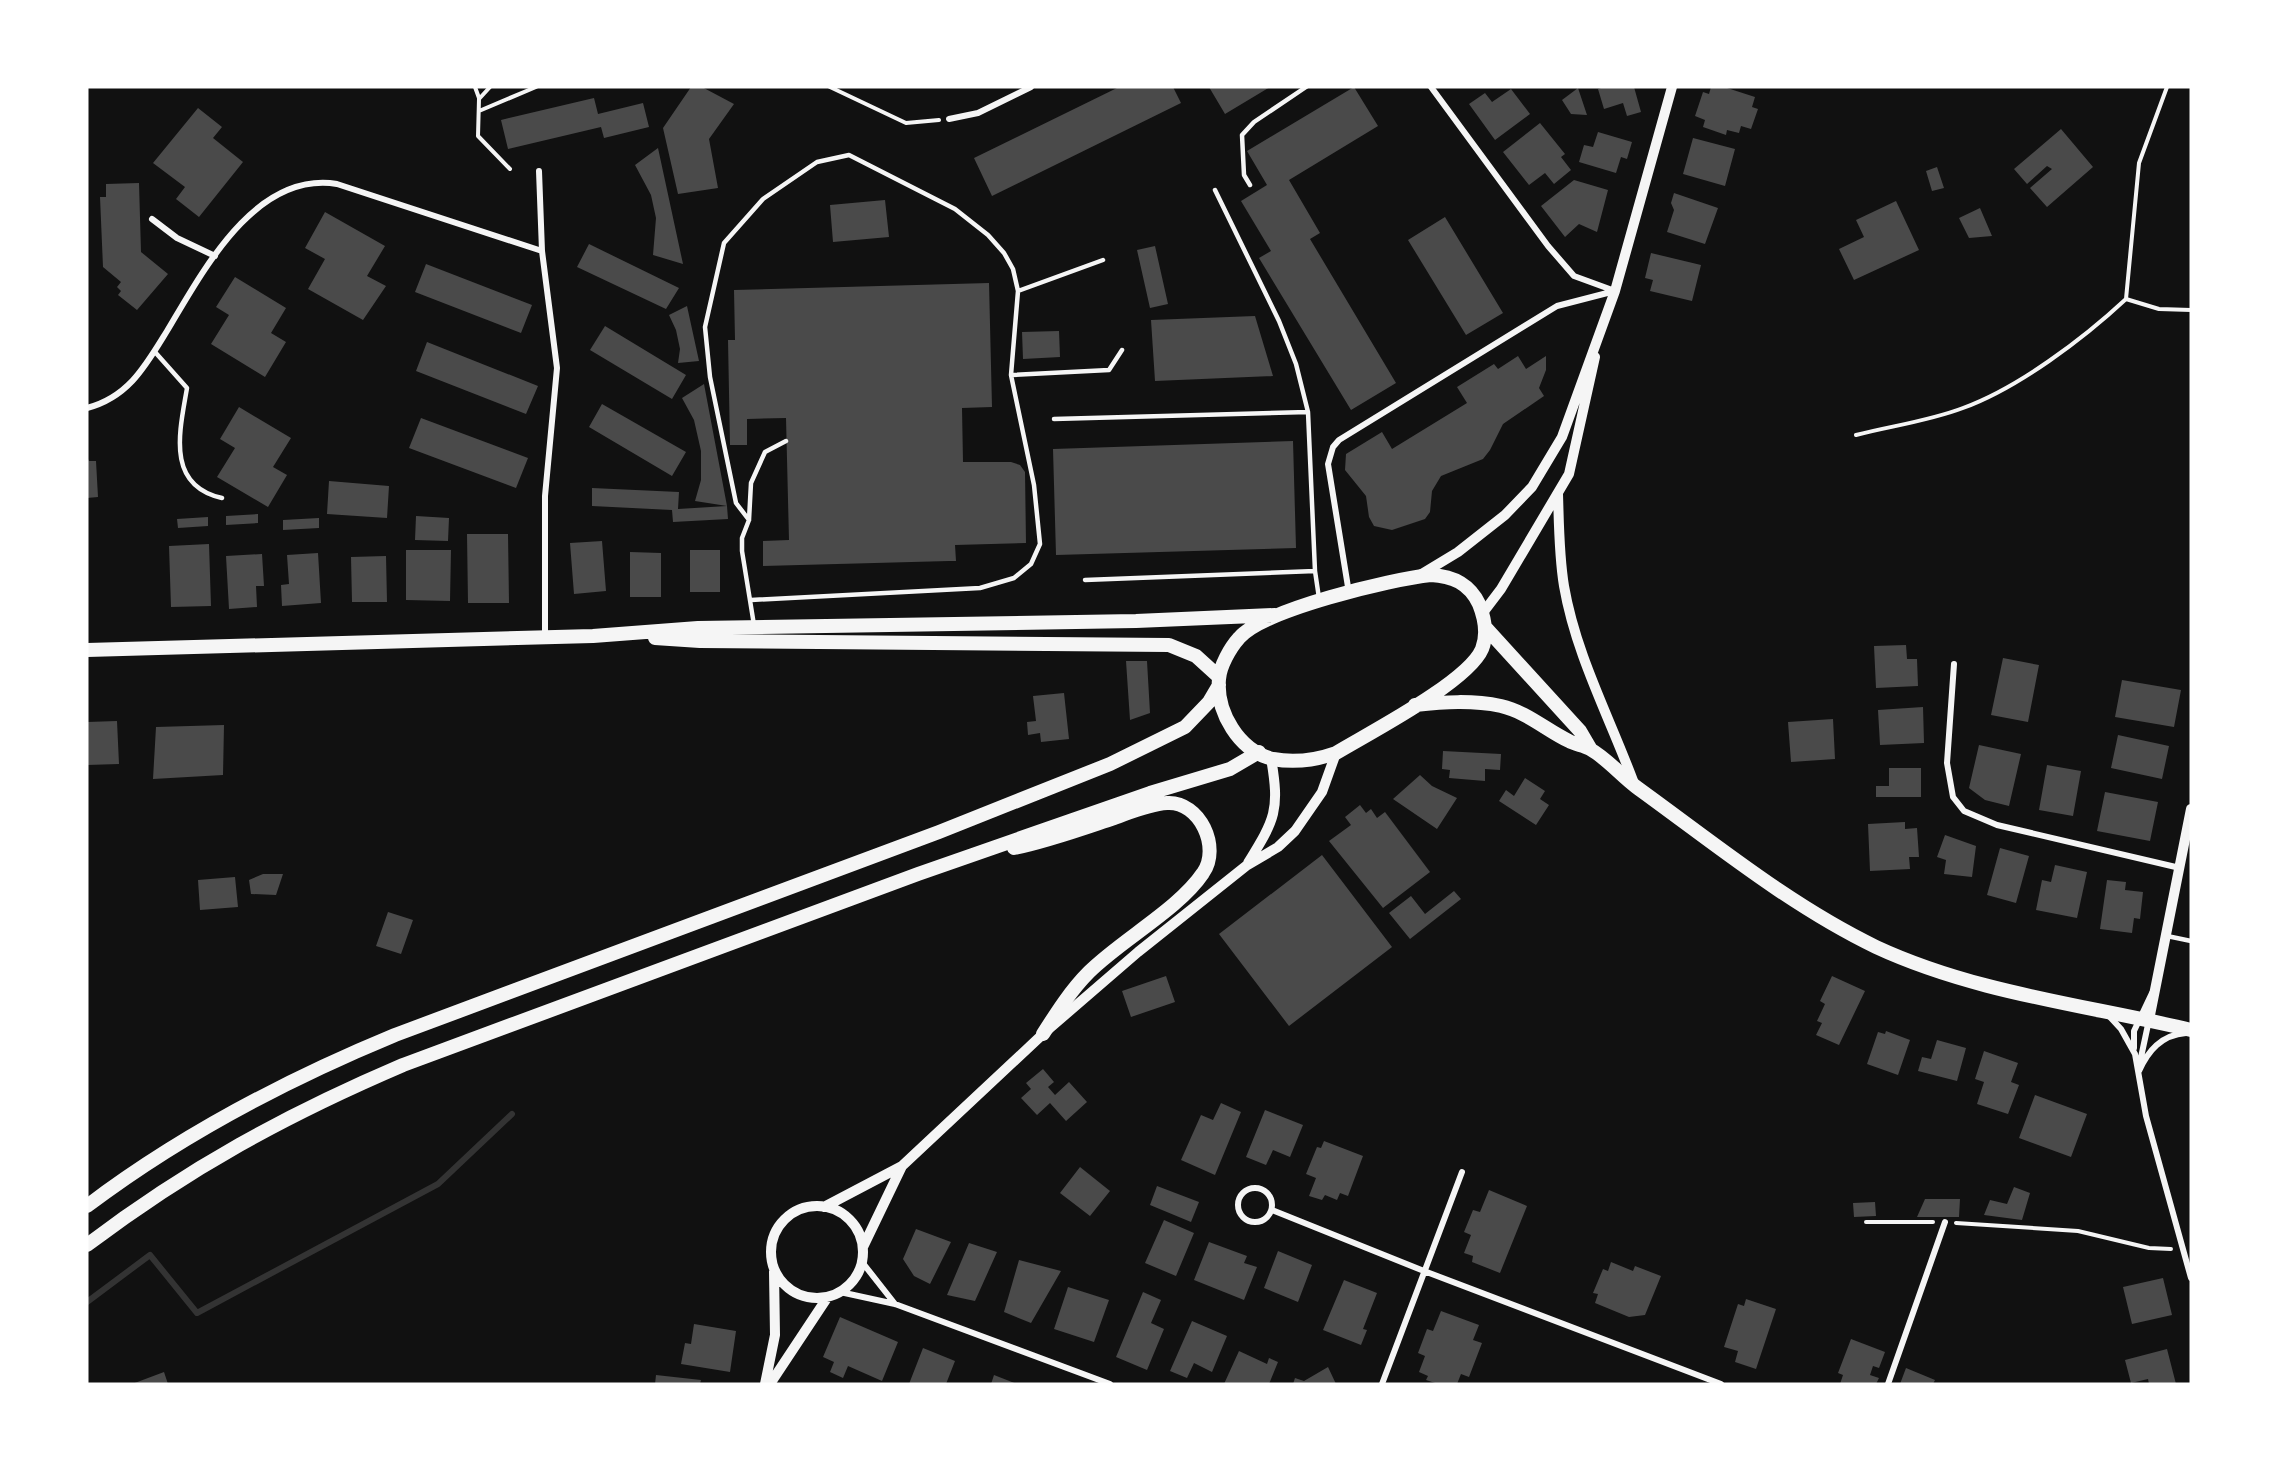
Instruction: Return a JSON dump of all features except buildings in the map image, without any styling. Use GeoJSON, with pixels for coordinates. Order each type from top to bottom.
{"type":"FeatureCollection","features":[{"type":"Feature","properties":{"kind":"main road"},"geometry":{"type":"LineString","coordinates":[[87,1206],[162,1154],[313,1069],[395,1035],[939,832],[1110,764],[1185,727],[1209,702],[1239,638],[1256,624],[1275,615],[1418,576],[1445,576],[1459,581],[1473,595],[1486,628],[1580,731],[1590,748],[1635,786],[1742,864],[1818,914],[1878,947],[1928,967],[2001,989],[2144,1018],[2191,1031]]}},
{"type":"Feature","properties":{"kind":"main road"},"geometry":{"type":"LineString","coordinates":[[87,650],[593,636],[754,627],[1124,621],[1275,615]]}},
{"type":"Feature","properties":{"kind":"main road"},"geometry":{"type":"LineString","coordinates":[[593,636],[700,641],[1168,645],[1196,656],[1219,681],[1229,725],[1241,740],[1265,755],[1305,760],[1336,753],[1415,705],[1471,666],[1482,649],[1486,628]]}},
{"type":"Feature","properties":{"kind":"main road"},"geometry":{"type":"LineString","coordinates":[[1415,705],[1450,701],[1502,706],[1523,714],[1570,742],[1590,748]]}},
{"type":"Feature","properties":{"kind":"main road"},"geometry":{"type":"LineString","coordinates":[[87,1245],[180,1179],[247,1138],[322,1100],[403,1065],[964,858],[1150,793],[1230,769],[1265,755]]}},
{"type":"Feature","properties":{"kind":"main road"},"geometry":{"type":"LineString","coordinates":[[964,858],[1041,843],[1169,802],[1186,807],[1202,822],[1208,837],[1210,856],[1204,872],[1188,890],[1089,971],[1043,1034]]}},
{"type":"Feature","properties":{"kind":"street"},"geometry":{"type":"LineString","coordinates":[[949,119],[978,113],[1030,87]]}},
{"type":"Feature","properties":{"kind":"street"},"geometry":{"type":"LineString","coordinates":[[1431,87],[1548,246],[1574,276],[1615,291]]}},
{"type":"Feature","properties":{"kind":"street"},"geometry":{"type":"LineString","coordinates":[[1418,576],[1458,552],[1505,514],[1532,487],[1562,437],[1602,321],[1615,291],[1672,87]]}},
{"type":"Feature","properties":{"kind":"street"},"geometry":{"type":"LineString","coordinates":[[539,171],[542,251],[557,368],[545,496],[545,637]]}},
{"type":"Feature","properties":{"kind":"street"},"geometry":{"type":"LineString","coordinates":[[87,408],[98,405],[120,392],[141,374],[215,256],[243,219],[260,205],[291,189],[320,181],[337,184],[542,251]]}},
{"type":"Feature","properties":{"kind":"street"},"geometry":{"type":"LineString","coordinates":[[152,219],[177,237],[215,256]]}},
{"type":"Feature","properties":{"kind":"street"},"geometry":{"type":"LineString","coordinates":[[1349,594],[1328,464],[1333,447],[1339,440],[1557,306],[1615,291]]}},
{"type":"Feature","properties":{"kind":"street"},"geometry":{"type":"LineString","coordinates":[[1482,614],[1501,590],[1569,474],[1588,399],[1602,321]]}},
{"type":"Feature","properties":{"kind":"street"},"geometry":{"type":"LineString","coordinates":[[1558,494],[1561,558],[1569,607],[1596,692],[1635,786]]}},
{"type":"Feature","properties":{"kind":"street"},"geometry":{"type":"LineString","coordinates":[[1954,664],[1947,763],[1953,797],[1964,811],[1997,825],[2180,868]]}},
{"type":"Feature","properties":{"kind":"street"},"geometry":{"type":"LineString","coordinates":[[765,1384],[775,1335],[771,1244],[775,1231],[784,1219],[796,1211],[824,1207],[902,1166],[1043,1034],[1138,952],[1246,866],[1278,847],[1295,831],[1322,792],[1336,753]]}},
{"type":"Feature","properties":{"kind":"street"},"geometry":{"type":"LineString","coordinates":[[1246,866],[1268,829],[1276,810],[1276,790],[1265,755]]}},
{"type":"Feature","properties":{"kind":"street"},"geometry":{"type":"LineString","coordinates":[[2191,808],[2156,984],[2144,1018],[2133,1039],[2146,1116],[2191,1278]]}},
{"type":"Feature","properties":{"kind":"street"},"geometry":{"type":"LineString","coordinates":[[2101,1010],[2121,1029],[2135,1054]]}},
{"type":"Feature","properties":{"kind":"street"},"geometry":{"type":"LineString","coordinates":[[2138,1072],[2144,1018]]}},
{"type":"Feature","properties":{"kind":"street"},"geometry":{"type":"LineString","coordinates":[[2138,1072],[2153,1047],[2170,1036],[2191,1031]]}},
{"type":"Feature","properties":{"kind":"street"},"geometry":{"type":"LineString","coordinates":[[863,1247],[902,1166]]}},
{"type":"Feature","properties":{"kind":"street"},"geometry":{"type":"LineString","coordinates":[[1382,1384],[1462,1172]]}},
{"type":"Feature","properties":{"kind":"street"},"geometry":{"type":"LineString","coordinates":[[1260,1189],[1269,1195],[1272,1210],[1259,1221],[1248,1220],[1240,1212],[1239,1201],[1245,1192],[1260,1189]]}},
{"type":"Feature","properties":{"kind":"street"},"geometry":{"type":"LineString","coordinates":[[774,1272],[786,1287],[802,1297],[827,1298],[840,1292],[854,1279],[862,1262],[863,1247],[860,1236],[846,1216],[824,1207]]}},
{"type":"Feature","properties":{"kind":"street"},"geometry":{"type":"LineString","coordinates":[[1272,1210],[1424,1271],[1721,1384]]}},
{"type":"Feature","properties":{"kind":"street"},"geometry":{"type":"LineString","coordinates":[[1888,1384],[1945,1222]]}},
{"type":"Feature","properties":{"kind":"street"},"geometry":{"type":"LineString","coordinates":[[862,1262],[895,1304]]}},
{"type":"Feature","properties":{"kind":"street"},"geometry":{"type":"LineString","coordinates":[[840,1292],[895,1304],[1110,1384]]}},
{"type":"Feature","properties":{"kind":"street"},"geometry":{"type":"LineString","coordinates":[[770,1384],[827,1298]]}},
{"type":"Feature","properties":{"kind":"lane"},"geometry":{"type":"LineString","coordinates":[[1250,185],[1244,175],[1242,135],[1254,122],[1306,87]]}},
{"type":"Feature","properties":{"kind":"lane"},"geometry":{"type":"LineString","coordinates":[[749,520],[736,503],[710,377],[705,327],[724,243],[763,199],[817,162],[849,155],[955,208],[1004,253],[1013,269],[1018,291],[1011,375],[1039,518],[1040,544],[1031,564],[1014,578],[980,588],[751,600]]}},
{"type":"Feature","properties":{"kind":"lane"},"geometry":{"type":"LineString","coordinates":[[1215,190],[1279,321],[1296,364],[1308,412],[1315,570],[1320,602]]}},
{"type":"Feature","properties":{"kind":"lane"},"geometry":{"type":"LineString","coordinates":[[1018,291],[1103,260]]}},
{"type":"Feature","properties":{"kind":"lane"},"geometry":{"type":"LineString","coordinates":[[1011,375],[1109,370],[1122,351]]}},
{"type":"Feature","properties":{"kind":"lane"},"geometry":{"type":"LineString","coordinates":[[155,352],[187,388],[178,445],[180,458],[196,486],[208,494],[222,498]]}},
{"type":"Feature","properties":{"kind":"lane"},"geometry":{"type":"LineString","coordinates":[[1054,419],[1308,412]]}},
{"type":"Feature","properties":{"kind":"lane"},"geometry":{"type":"LineString","coordinates":[[754,627],[742,551],[742,538],[749,520],[751,483],[765,452],[786,441]]}},
{"type":"Feature","properties":{"kind":"lane"},"geometry":{"type":"LineString","coordinates":[[1085,580],[1315,570]]}},
{"type":"Feature","properties":{"kind":"lane"},"geometry":{"type":"LineString","coordinates":[[2166,936],[2191,941]]}},
{"type":"Feature","properties":{"kind":"path"},"geometry":{"type":"LineString","coordinates":[[476,87],[479,99],[478,136],[510,169]]}},
{"type":"Feature","properties":{"kind":"path"},"geometry":{"type":"LineString","coordinates":[[479,99],[489,87]]}},
{"type":"Feature","properties":{"kind":"path"},"geometry":{"type":"LineString","coordinates":[[479,111],[536,87]]}},
{"type":"Feature","properties":{"kind":"path"},"geometry":{"type":"LineString","coordinates":[[830,87],[906,123],[949,119]]}},
{"type":"Feature","properties":{"kind":"path"},"geometry":{"type":"LineString","coordinates":[[1856,435],[1963,408],[2018,380],[2094,329],[2126,299],[2139,163],[2167,87]]}},
{"type":"Feature","properties":{"kind":"path"},"geometry":{"type":"LineString","coordinates":[[2126,299],[2159,309],[2191,310]]}},
{"type":"Feature","properties":{"kind":"path"},"geometry":{"type":"LineString","coordinates":[[1866,1222],[1945,1222],[2078,1231],[2149,1248],[2184,1250]]}},
{"type":"Feature","properties":{"kind":"waterway"},"geometry":{"type":"LineString","coordinates":[[87,1302],[150,1255],[197,1313],[438,1184],[512,1114]]}}]}
